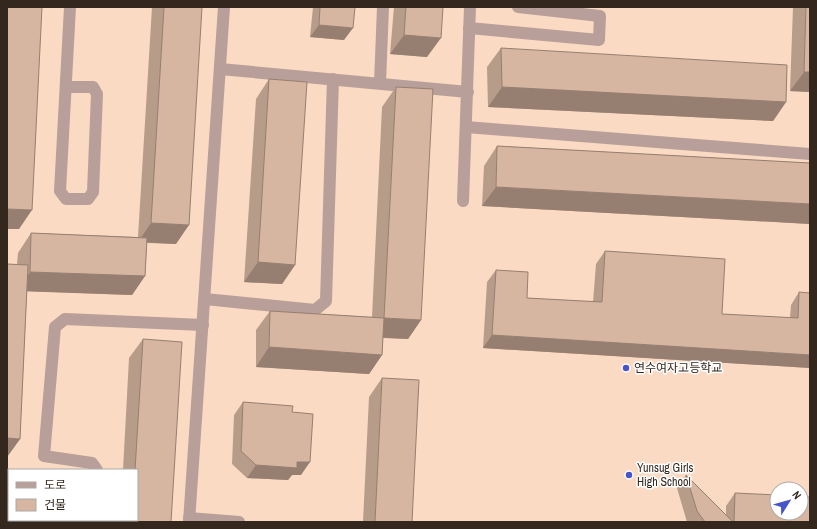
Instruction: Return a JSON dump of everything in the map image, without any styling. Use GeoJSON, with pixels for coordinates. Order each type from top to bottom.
{"type":"FeatureCollection","features":[{"type":"Feature","properties":{"kind":"lane"},"geometry":{"type":"LineString","coordinates":[[66,87],[93,87],[97,94],[93,192],[88,199],[66,199],[60,191],[70,7]]}},
{"type":"Feature","properties":{"kind":"lane"},"geometry":{"type":"LineString","coordinates":[[224,7],[189,520],[239,522]]}},
{"type":"Feature","properties":{"kind":"lane"},"geometry":{"type":"LineString","coordinates":[[380,83],[383,7]]}},
{"type":"Feature","properties":{"kind":"lane"},"geometry":{"type":"LineString","coordinates":[[462,201],[468,92],[470,7]]}},
{"type":"Feature","properties":{"kind":"lane"},"geometry":{"type":"LineString","coordinates":[[469,28],[599,40],[600,16],[518,7]]}},
{"type":"Feature","properties":{"kind":"lane"},"geometry":{"type":"LineString","coordinates":[[220,69],[468,92]]}},
{"type":"Feature","properties":{"kind":"lane"},"geometry":{"type":"LineString","coordinates":[[205,299],[315,310],[326,301],[333,79]]}},
{"type":"Feature","properties":{"kind":"lane"},"geometry":{"type":"LineString","coordinates":[[466,127],[810,154]]}},
{"type":"Feature","properties":{"kind":"lane"},"geometry":{"type":"LineString","coordinates":[[96,469],[92,463],[44,456],[55,327],[65,319],[203,325]]}},
{"type":"Feature","properties":{"kind":"building"},"geometry":{"type":"Polygon","coordinates":[[[7,7],[42,7],[32,210],[7,209],[7,7]]]}},
{"type":"Feature","properties":{"kind":"building"},"geometry":{"type":"Polygon","coordinates":[[[164,7],[202,7],[189,225],[151,223],[164,7]]]}},
{"type":"Feature","properties":{"kind":"building"},"geometry":{"type":"Polygon","coordinates":[[[320,7],[355,7],[353,28],[319,25],[320,7]]]}},
{"type":"Feature","properties":{"kind":"building"},"geometry":{"type":"Polygon","coordinates":[[[406,7],[443,7],[441,38],[404,35],[406,7]]]}},
{"type":"Feature","properties":{"kind":"building"},"geometry":{"type":"Polygon","coordinates":[[[806,7],[810,7],[810,72],[804,72],[806,7]]]}},
{"type":"Feature","properties":{"kind":"building"},"geometry":{"type":"Polygon","coordinates":[[[501,48],[787,65],[786,102],[502,87],[501,48]]]}},
{"type":"Feature","properties":{"kind":"building"},"geometry":{"type":"Polygon","coordinates":[[[269,79],[307,82],[295,265],[258,262],[269,79]]]}},
{"type":"Feature","properties":{"kind":"building"},"geometry":{"type":"Polygon","coordinates":[[[396,87],[433,89],[421,320],[384,318],[396,87]]]}},
{"type":"Feature","properties":{"kind":"building"},"geometry":{"type":"Polygon","coordinates":[[[497,146],[810,163],[810,204],[496,187],[497,146]]]}},
{"type":"Feature","properties":{"kind":"building"},"geometry":{"type":"Polygon","coordinates":[[[31,233],[147,238],[145,276],[30,272],[31,233]]]}},
{"type":"Feature","properties":{"kind":"building"},"geometry":{"type":"Polygon","coordinates":[[[605,251],[725,259],[722,314],[798,318],[799,292],[810,293],[810,355],[492,335],[496,270],[528,272],[527,298],[602,302],[605,251]]]}},
{"type":"Feature","properties":{"kind":"building"},"geometry":{"type":"Polygon","coordinates":[[[7,264],[28,265],[20,439],[7,438],[7,264]]]}},
{"type":"Feature","properties":{"kind":"building"},"geometry":{"type":"Polygon","coordinates":[[[270,311],[384,318],[382,355],[269,347],[270,311]]]}},
{"type":"Feature","properties":{"kind":"building"},"geometry":{"type":"Polygon","coordinates":[[[143,339],[182,342],[171,522],[132,522],[138,521],[138,469],[135,469],[143,339]]]}},
{"type":"Feature","properties":{"kind":"building"},"geometry":{"type":"Polygon","coordinates":[[[382,378],[419,380],[412,522],[375,522],[382,378]]]}},
{"type":"Feature","properties":{"kind":"building"},"geometry":{"type":"Polygon","coordinates":[[[243,402],[293,406],[292,412],[313,414],[310,462],[297,462],[297,468],[256,465],[241,451],[243,402]]]}},
{"type":"Feature","properties":{"kind":"building"},"geometry":{"type":"Polygon","coordinates":[[[686,475],[733,522],[705,522],[697,511],[686,475]]]}},
{"type":"Feature","properties":{"kind":"building"},"geometry":{"type":"Polygon","coordinates":[[[7,483],[8,521],[54,521],[54,522],[7,522],[7,483]]]}},
{"type":"Feature","properties":{"kind":"building"},"geometry":{"type":"Polygon","coordinates":[[[735,493],[769,495],[769,521],[809,521],[810,497],[810,522],[734,522],[735,493]]]}},
{"type":"Feature","properties":{"kind":"place","name":"연수여자고등학교"},"geometry":{"type":"Point","coordinates":[626,368]}},
{"type":"Feature","properties":{"kind":"place","name":"Yunsug Girls High School"},"geometry":{"type":"Point","coordinates":[629,475]}}]}
